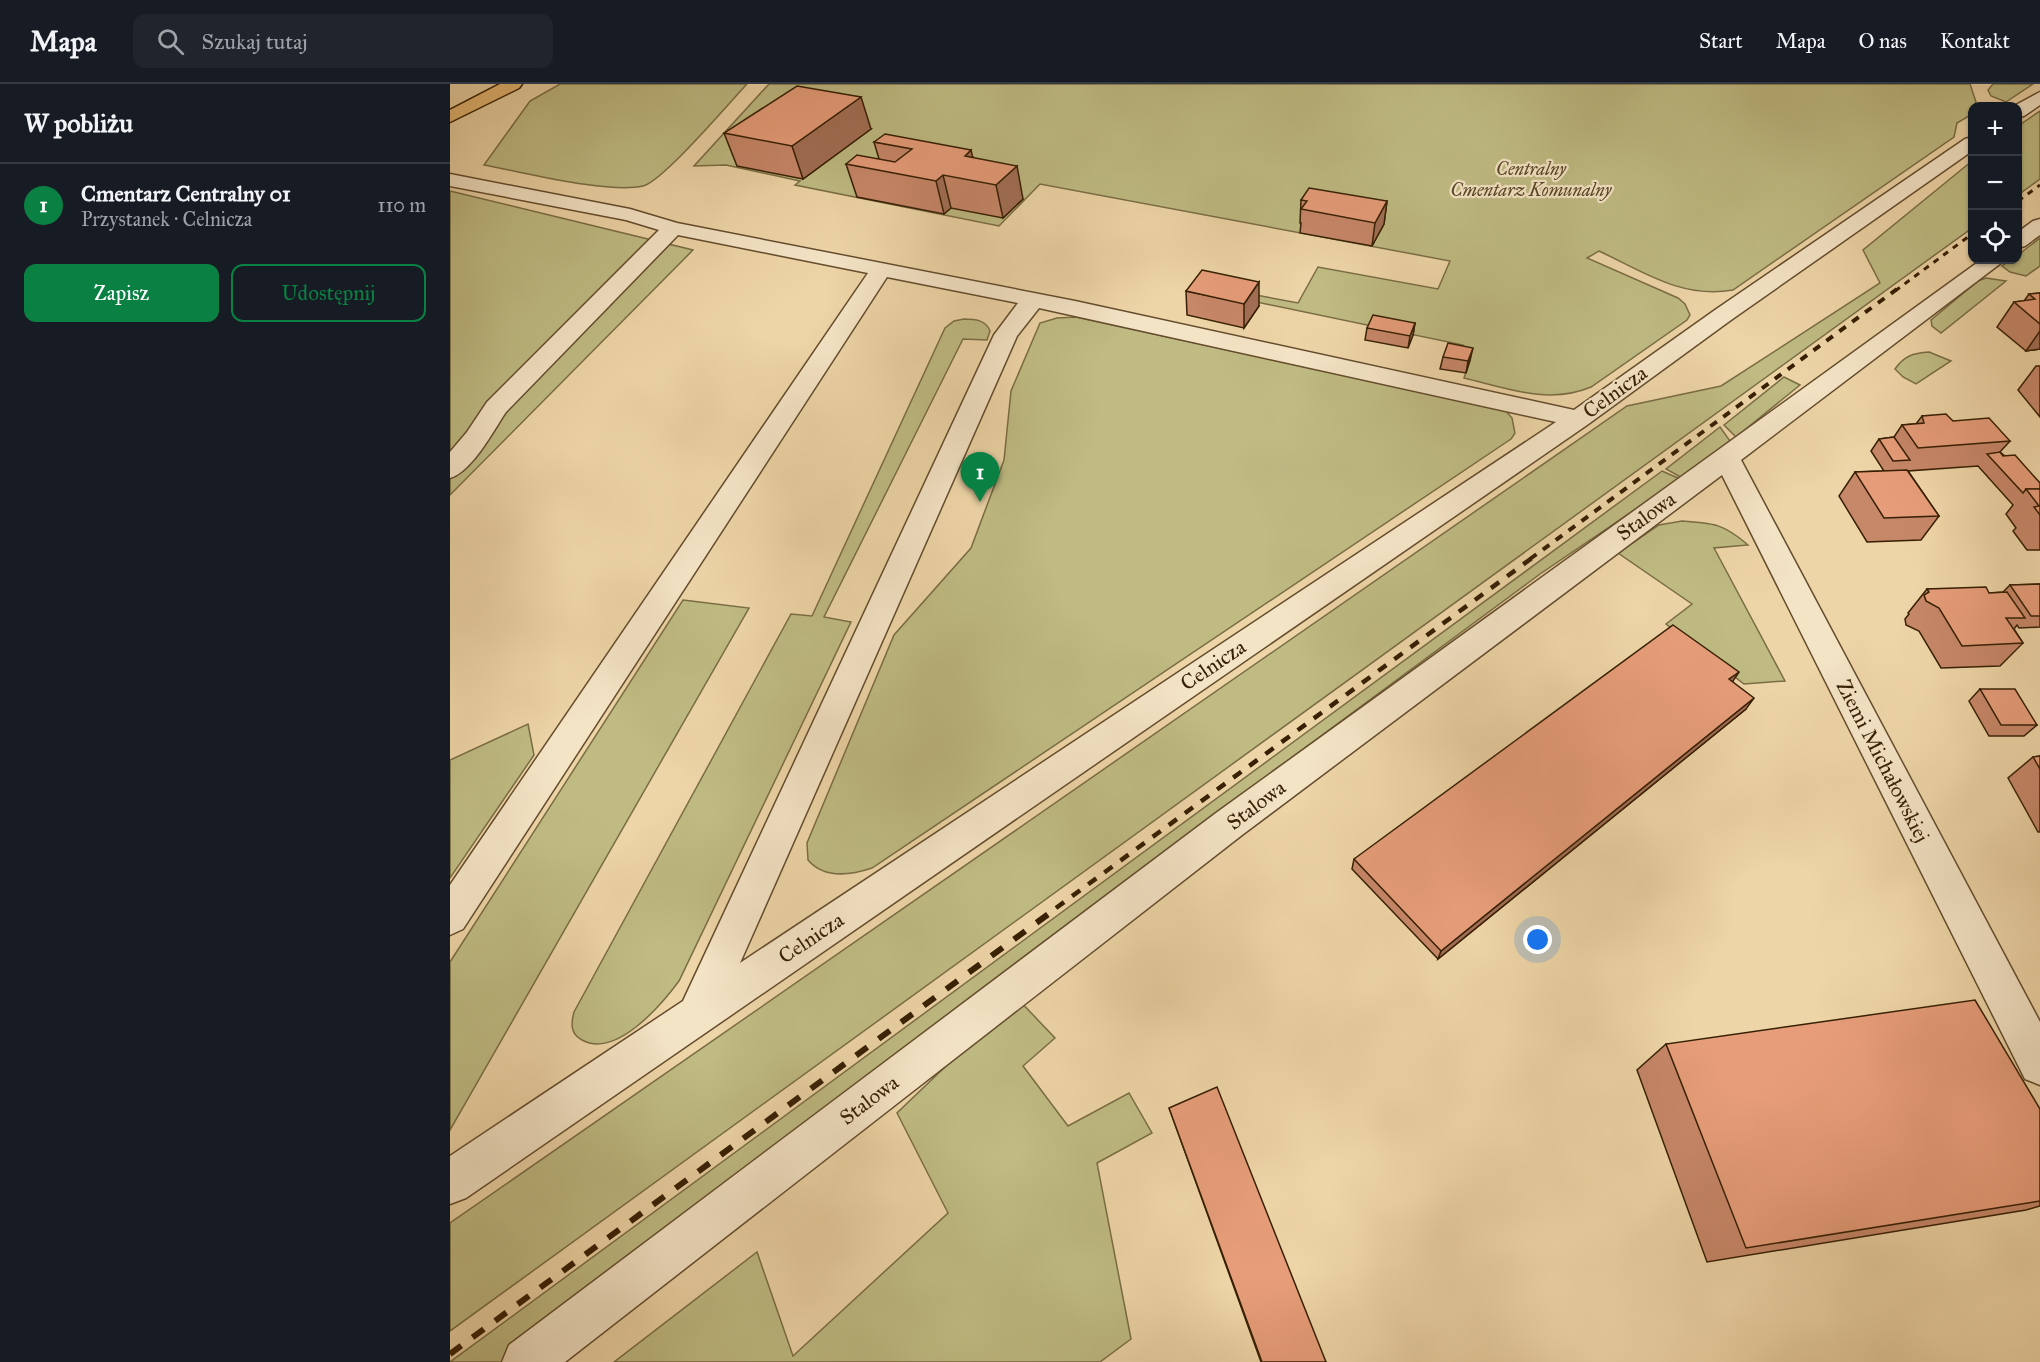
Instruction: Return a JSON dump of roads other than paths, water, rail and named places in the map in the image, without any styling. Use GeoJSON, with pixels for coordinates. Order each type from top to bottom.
{"type":"FeatureCollection","features":[{"type":"Feature","properties":{"kind":"main road"},"geometry":{"type":"LineString","coordinates":[[450,117],[513,84]]}},
{"type":"Feature","properties":{"kind":"street"},"geometry":{"type":"LineString","coordinates":[[2022,109],[2040,96]]}},
{"type":"Feature","properties":{"kind":"street","name":"Celnicza"},"geometry":{"type":"LineString","coordinates":[[450,1182],[1578,419],[1723,315],[1968,146]]}},
{"type":"Feature","properties":{"kind":"street"},"geometry":{"type":"LineString","coordinates":[[450,180],[630,215],[673,228],[1075,308],[1578,419]]}},
{"type":"Feature","properties":{"kind":"street"},"geometry":{"type":"LineString","coordinates":[[2022,239],[2040,225]]}},
{"type":"Feature","properties":{"kind":"street"},"geometry":{"type":"LineString","coordinates":[[450,470],[476,438],[496,407],[673,228]]}},
{"type":"Feature","properties":{"kind":"street","name":"Stalowa"},"geometry":{"type":"LineString","coordinates":[[526,1362],[1220,832],[1989,264]]}},
{"type":"Feature","properties":{"kind":"street"},"geometry":{"type":"LineString","coordinates":[[450,916],[881,270]]}},
{"type":"Feature","properties":{"kind":"street"},"geometry":{"type":"LineString","coordinates":[[698,1014],[1006,335],[1032,301]]}},
{"type":"Feature","properties":{"kind":"street","name":"Ziemi Michałowskiej"},"geometry":{"type":"LineString","coordinates":[[1726,457],[2040,1064]]}},
{"type":"Feature","properties":{"kind":"railway"},"geometry":{"type":"LineString","coordinates":[[2022,198],[2040,185]]}},
{"type":"Feature","properties":{"kind":"railway"},"geometry":{"type":"LineString","coordinates":[[1895,291],[1968,237]]}},
{"type":"Feature","properties":{"kind":"railway"},"geometry":{"type":"LineString","coordinates":[[1530,559],[1897,289]]}},
{"type":"Feature","properties":{"kind":"railway"},"geometry":{"type":"LineString","coordinates":[[1056,908],[1532,558]]}},
{"type":"Feature","properties":{"kind":"railway"},"geometry":{"type":"LineString","coordinates":[[450,1354],[1058,907]]}},
{"type":"Feature","properties":{"kind":"place","name":"Cmentarz Centralny 01"},"geometry":{"type":"Point","coordinates":[980,502]}},
{"type":"Feature","properties":{"kind":"park label","name":"Centralny Cmentarz Komunalny"},"geometry":{"type":"Point","coordinates":[1531,179]}}]}
